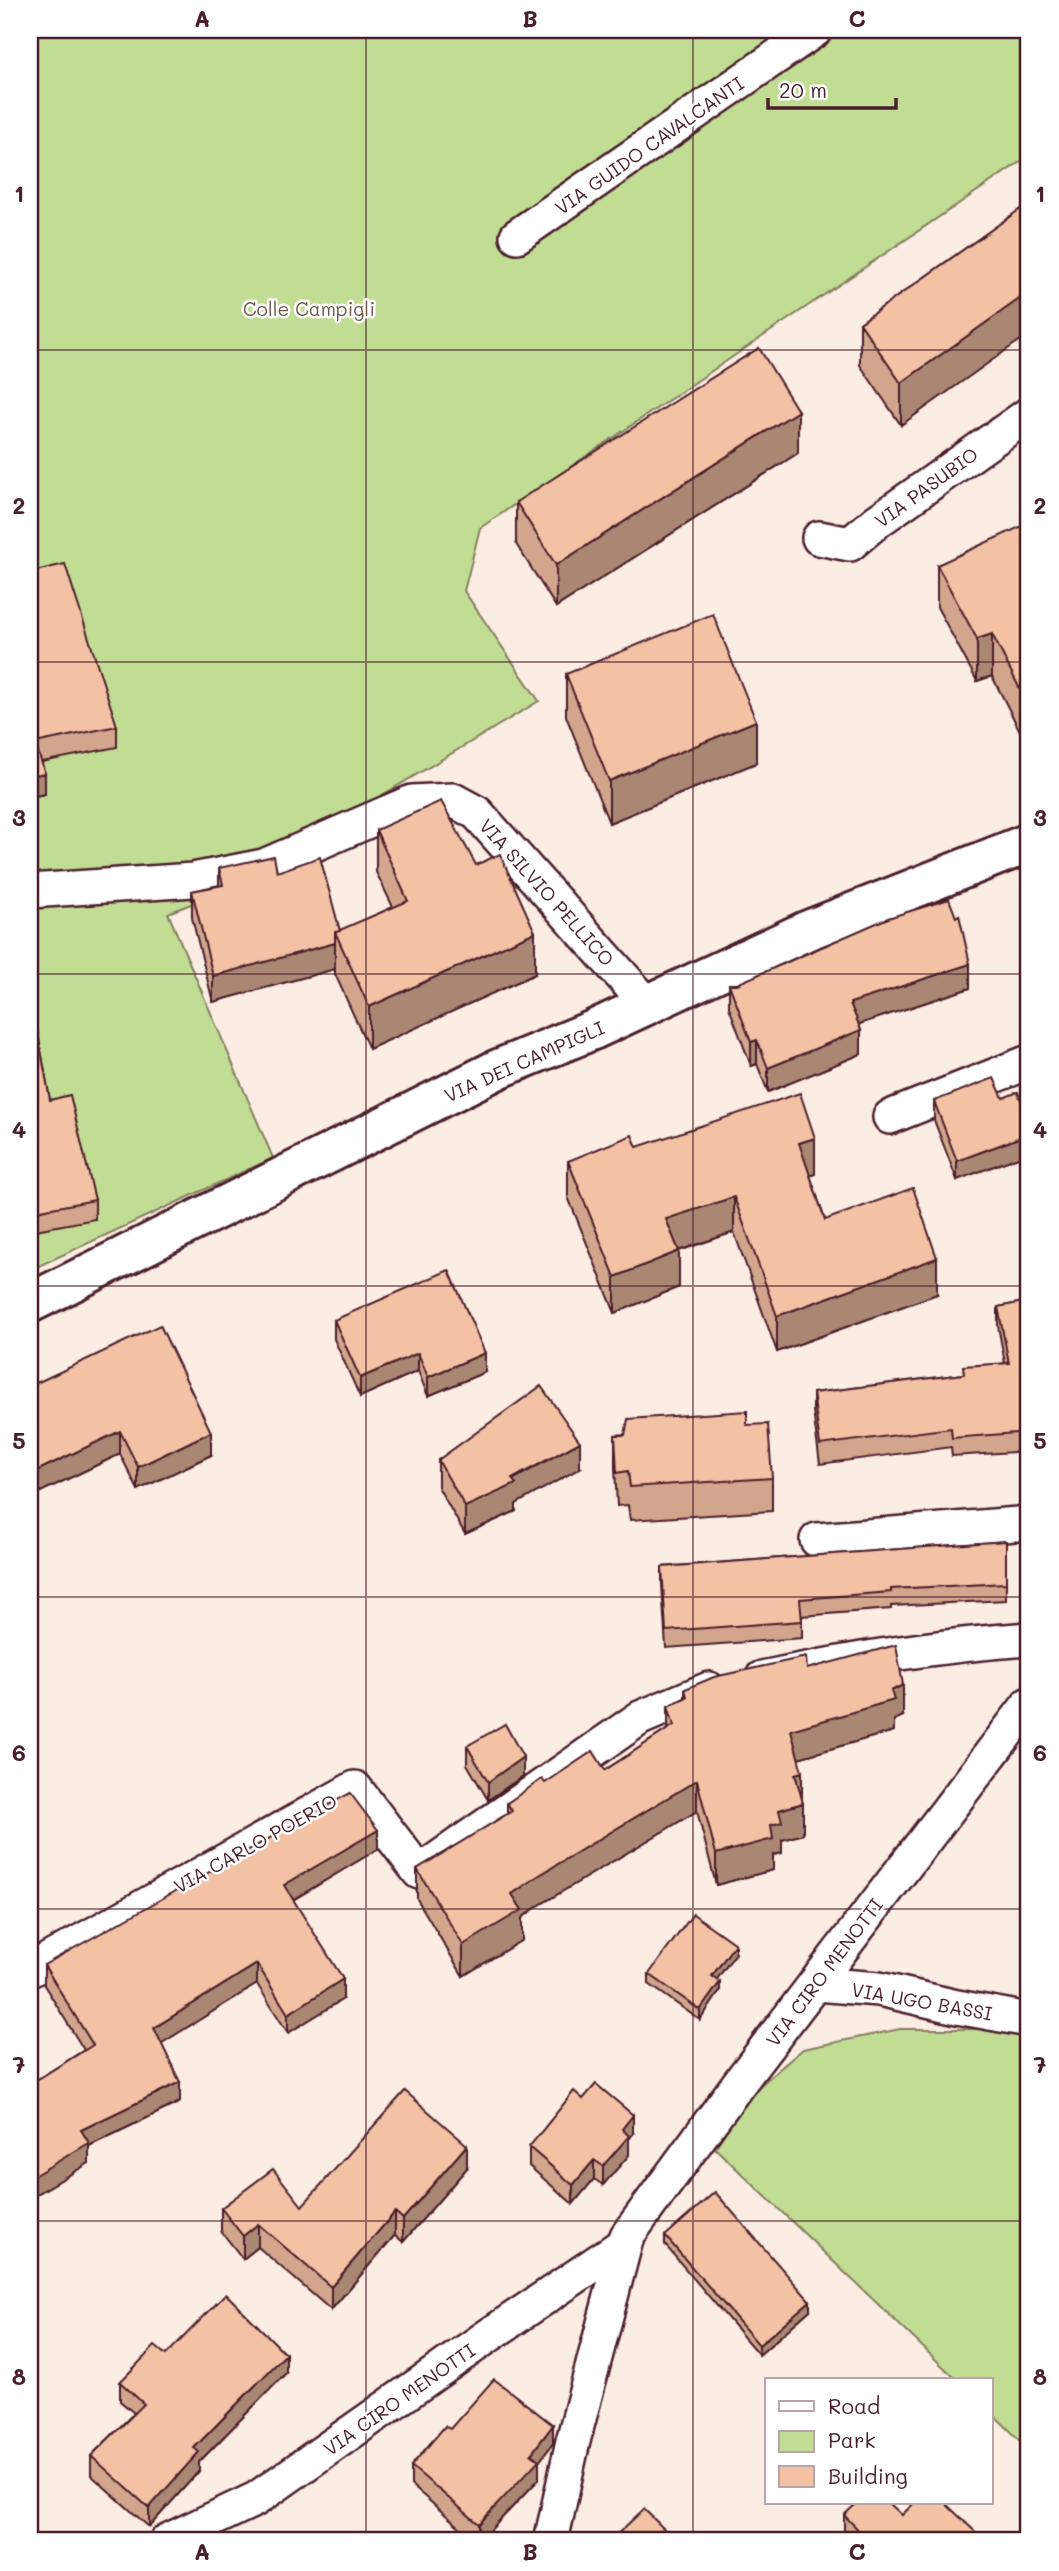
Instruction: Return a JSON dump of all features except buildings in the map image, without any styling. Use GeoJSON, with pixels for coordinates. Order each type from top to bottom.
{"type":"FeatureCollection","features":[{"type":"Feature","properties":{"kind":"street","name":"VIA GUIDO CAVALCANTI"},"geometry":{"type":"LineString","coordinates":[[517,236],[815,30]]}},
{"type":"Feature","properties":{"kind":"street","name":"VIA PASUBIO"},"geometry":{"type":"LineString","coordinates":[[819,538],[849,544],[1029,414]]}},
{"type":"Feature","properties":{"kind":"street","name":"VIA SILVIO PELLICO"},"geometry":{"type":"LineString","coordinates":[[30,891],[193,880],[264,866],[412,802],[453,800],[477,813],[647,1004]]}},
{"type":"Feature","properties":{"kind":"street","name":"VIA DEI CAMPIGLI"},"geometry":{"type":"LineString","coordinates":[[30,1303],[498,1069],[593,1030],[806,931],[1029,843]]}},
{"type":"Feature","properties":{"kind":"street"},"geometry":{"type":"LineString","coordinates":[[890,1117],[1029,1062]]}},
{"type":"Feature","properties":{"kind":"street"},"geometry":{"type":"LineString","coordinates":[[817,1540],[1029,1523]]}},
{"type":"Feature","properties":{"kind":"street","name":"VIA CARLO POERIO"},"geometry":{"type":"LineString","coordinates":[[30,1970],[355,1788],[419,1872],[640,1718],[708,1689],[847,1660],[962,1643],[1029,1639]]}},
{"type":"Feature","properties":{"kind":"street","name":"VIA CIRO MENOTTI"},"geometry":{"type":"LineString","coordinates":[[551,2541],[572,2441],[627,2236],[723,2105],[1029,1704]]}},
{"type":"Feature","properties":{"kind":"street","name":"VIA UGO BASSI"},"geometry":{"type":"LineString","coordinates":[[815,1984],[879,1989],[1029,2020]]}},
{"type":"Feature","properties":{"kind":"street","name":"VIA CIRO MENOTTI"},"geometry":{"type":"LineString","coordinates":[[167,2541],[256,2499],[624,2244]]}},
{"type":"Feature","properties":{"kind":"green space","name":"Colle Campigli"},"geometry":{"type":"Polygon","coordinates":[[[30,30],[1029,30],[1029,156],[480,528],[464,591],[539,701],[219,893],[168,913],[273,1158],[30,1270],[30,30]]]}},
{"type":"Feature","properties":{"kind":"green space"},"geometry":{"type":"Polygon","coordinates":[[[900,2029],[992,2029],[1029,2039],[1029,2449],[992,2413],[992,2378],[955,2378],[715,2148],[750,2094],[803,2049],[900,2029]]]}}]}
